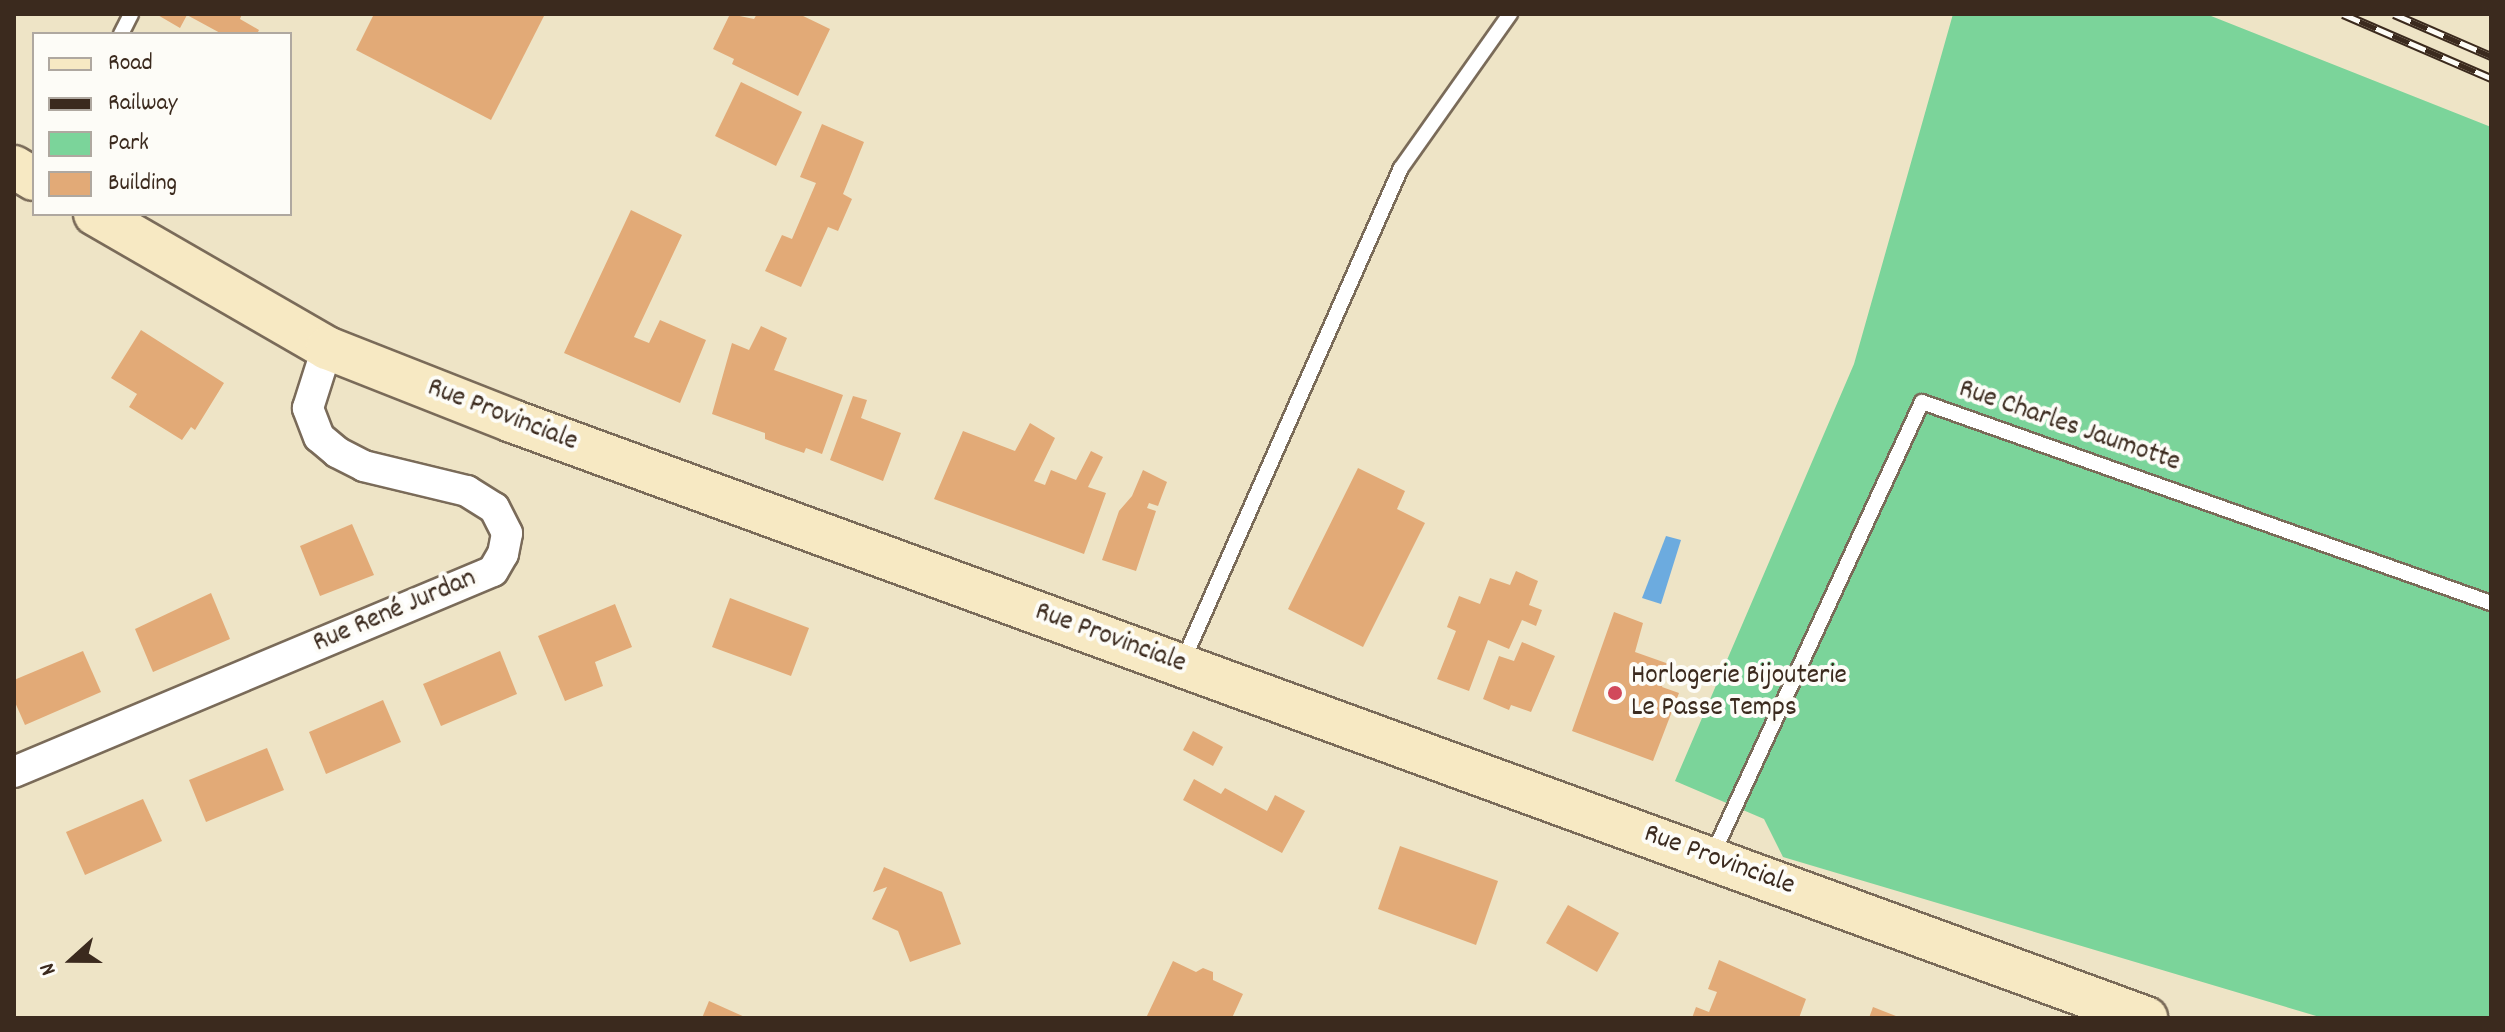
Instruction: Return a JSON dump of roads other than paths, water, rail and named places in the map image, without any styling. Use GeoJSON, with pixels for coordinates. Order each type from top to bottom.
{"type":"FeatureCollection","features":[{"type":"Feature","properties":{"kind":"main road","name":"Rue Provinciale"},"geometry":{"type":"LineString","coordinates":[[98,216],[327,348],[512,421],[2146,1018]]}},
{"type":"Feature","properties":{"kind":"street","name":"Rue René Jurdan"},"geometry":{"type":"LineString","coordinates":[[14,772],[493,571],[503,554],[507,533],[494,508],[467,491],[364,466],[337,452],[319,437],[308,408],[327,348]]}},
{"type":"Feature","properties":{"kind":"lane"},"geometry":{"type":"LineString","coordinates":[[122,32],[131,14]]}},
{"type":"Feature","properties":{"kind":"lane"},"geometry":{"type":"LineString","coordinates":[[1181,665],[1401,168],[1510,14]]}},
{"type":"Feature","properties":{"kind":"lane","name":"Rue Charles Jaumotte"},"geometry":{"type":"LineString","coordinates":[[1711,858],[1922,402],[2491,603]]}},
{"type":"Feature","properties":{"kind":"water"},"geometry":{"type":"Polygon","coordinates":[[[1666,536],[1681,540],[1661,604],[1642,598],[1666,536]]]}},
{"type":"Feature","properties":{"kind":"railway"},"geometry":{"type":"LineString","coordinates":[[2343,14],[2491,78]]}},
{"type":"Feature","properties":{"kind":"railway"},"geometry":{"type":"LineString","coordinates":[[2394,14],[2491,56]]}},
{"type":"Feature","properties":{"kind":"place","name":"Horlogerie Bijouterie Le Passe Temps"},"geometry":{"type":"Point","coordinates":[1615,693]}}]}
